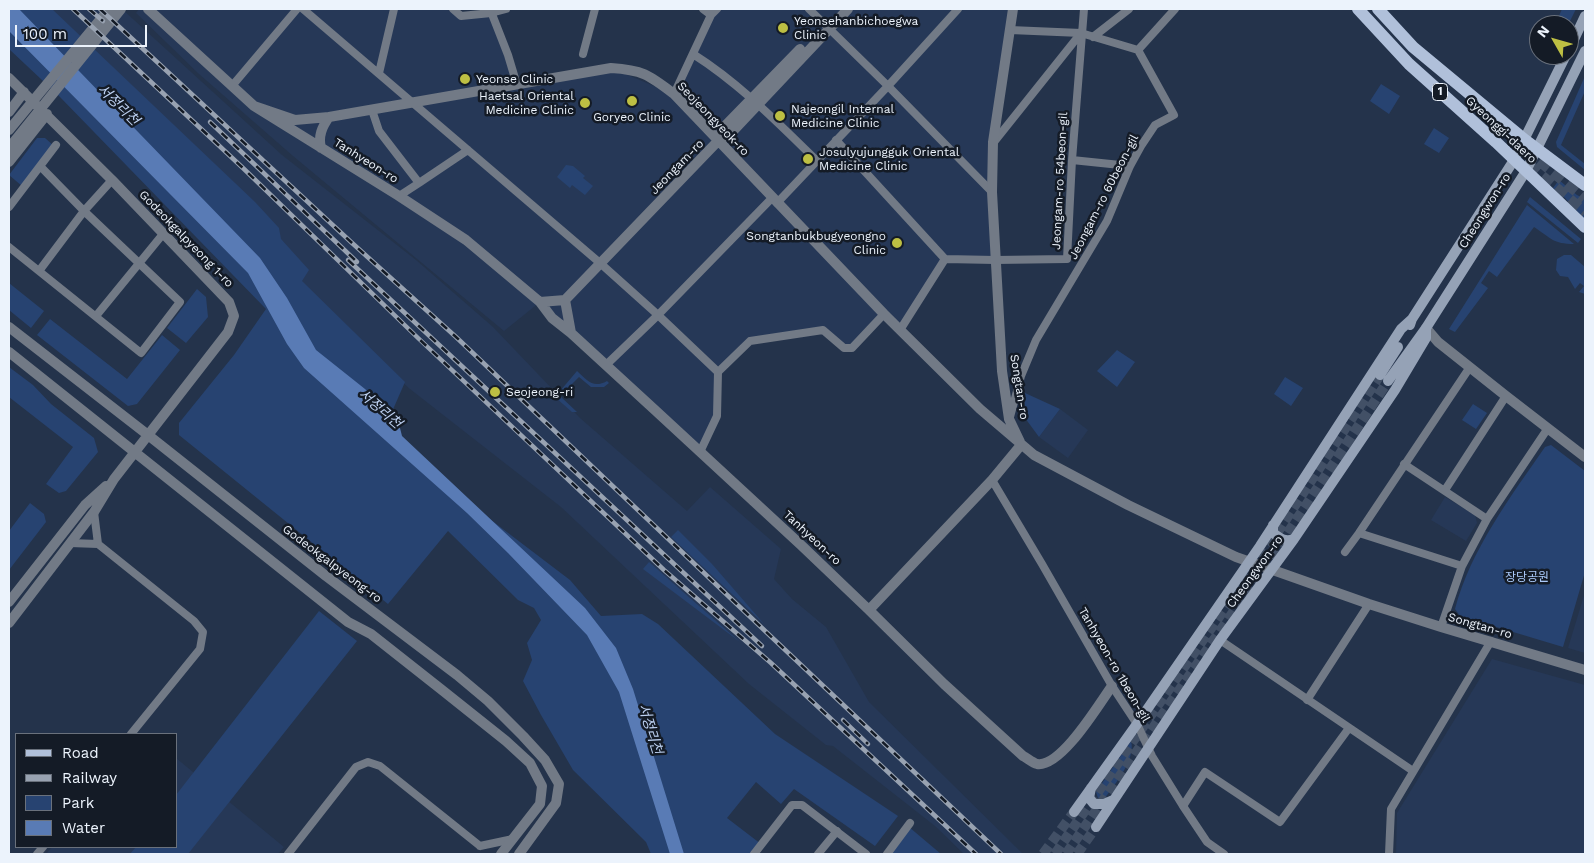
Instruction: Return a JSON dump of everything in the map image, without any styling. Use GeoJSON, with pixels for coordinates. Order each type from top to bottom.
{"type":"FeatureCollection","features":[{"type":"Feature","properties":{"kind":"main road","name":"Gyeonggi-daero"},"geometry":{"type":"LineString","coordinates":[[1358,9],[1408,64],[1585,227]]}},
{"type":"Feature","properties":{"kind":"main road","name":"Gyeonggi-daero"},"geometry":{"type":"LineString","coordinates":[[1378,9],[1413,47],[1537,150],[1585,185]]}},
{"type":"Feature","properties":{"kind":"main road"},"geometry":{"type":"LineString","coordinates":[[1579,29],[1585,16]]}},
{"type":"Feature","properties":{"kind":"main road","name":"Cheongwon-ro"},"geometry":{"type":"LineString","coordinates":[[1412,319],[1409,330],[1384,378],[1426,328],[1526,171],[1585,51]]}},
{"type":"Feature","properties":{"kind":"main road","name":"Cheongwon-ro"},"geometry":{"type":"LineString","coordinates":[[1074,812],[1248,562],[1402,329],[1412,319],[1514,160],[1561,65]]}},
{"type":"Feature","properties":{"kind":"main road","name":"Cheongwon-ro"},"geometry":{"type":"LineString","coordinates":[[1096,827],[1220,640],[1294,539],[1395,390],[1426,338],[1426,328]]}},
{"type":"Feature","properties":{"kind":"main road"},"geometry":{"type":"LineString","coordinates":[[1273,525],[1273,533],[1279,538],[1287,541],[1294,539]]}},
{"type":"Feature","properties":{"kind":"main road"},"geometry":{"type":"LineString","coordinates":[[1091,787],[1089,798],[1094,804],[1104,804],[1113,799]]}},
{"type":"Feature","properties":{"kind":"street"},"geometry":{"type":"LineString","coordinates":[[9,130],[109,9]]}},
{"type":"Feature","properties":{"kind":"street"},"geometry":{"type":"LineString","coordinates":[[9,148],[120,9]]}},
{"type":"Feature","properties":{"kind":"street","name":"Tanhyeon-ro"},"geometry":{"type":"LineString","coordinates":[[148,9],[254,106],[466,240],[540,302],[552,318],[571,333],[802,545],[971,709],[1023,756],[1037,764],[1049,762],[1063,751],[1074,739],[1112,686]]}},
{"type":"Feature","properties":{"kind":"street"},"geometry":{"type":"LineString","coordinates":[[232,86],[297,9]]}},
{"type":"Feature","properties":{"kind":"street"},"geometry":{"type":"LineString","coordinates":[[303,9],[600,263],[718,372]]}},
{"type":"Feature","properties":{"kind":"street"},"geometry":{"type":"LineString","coordinates":[[378,73],[394,9]]}},
{"type":"Feature","properties":{"kind":"street"},"geometry":{"type":"LineString","coordinates":[[453,9],[461,16],[506,9]]}},
{"type":"Feature","properties":{"kind":"street"},"geometry":{"type":"LineString","coordinates":[[583,54],[594,9]]}},
{"type":"Feature","properties":{"kind":"street"},"geometry":{"type":"LineString","coordinates":[[674,94],[714,12],[703,9]]}},
{"type":"Feature","properties":{"kind":"street"},"geometry":{"type":"LineString","coordinates":[[809,9],[992,192]]}},
{"type":"Feature","properties":{"kind":"street"},"geometry":{"type":"LineString","coordinates":[[827,26],[838,9]]}},
{"type":"Feature","properties":{"kind":"street","name":"Jeongam-ro"},"geometry":{"type":"LineString","coordinates":[[565,300],[718,141],[732,132],[755,101],[827,26],[848,9]]}},
{"type":"Feature","properties":{"kind":"street"},"geometry":{"type":"LineString","coordinates":[[606,365],[774,200],[817,161],[958,9]]}},
{"type":"Feature","properties":{"kind":"street","name":"Songtan-ro"},"geometry":{"type":"LineString","coordinates":[[1013,9],[993,142],[992,192],[1002,371],[1009,419],[1022,445],[1034,455],[1128,506],[1248,562],[1368,604],[1585,670]]}},
{"type":"Feature","properties":{"kind":"street","name":"Jeongam-ro 54beon-gil"},"geometry":{"type":"LineString","coordinates":[[995,260],[1067,259],[1072,160],[1084,9]]}},
{"type":"Feature","properties":{"kind":"street"},"geometry":{"type":"LineString","coordinates":[[1093,37],[1129,9]]}},
{"type":"Feature","properties":{"kind":"street"},"geometry":{"type":"LineString","coordinates":[[1010,30],[1081,33],[1138,50],[1175,9]]}},
{"type":"Feature","properties":{"kind":"street"},"geometry":{"type":"LineString","coordinates":[[491,11],[517,85]]}},
{"type":"Feature","properties":{"kind":"street"},"geometry":{"type":"LineString","coordinates":[[993,142],[1081,33]]}},
{"type":"Feature","properties":{"kind":"street","name":"Jeongam-ro 60beon-gil"},"geometry":{"type":"LineString","coordinates":[[1009,419],[1021,376],[1036,340],[1107,221],[1130,166],[1155,125],[1174,115],[1138,50]]}},
{"type":"Feature","properties":{"kind":"street"},"geometry":{"type":"LineString","coordinates":[[693,54],[755,101],[817,161]]}},
{"type":"Feature","properties":{"kind":"street","name":"Seojeongyeok-ro"},"geometry":{"type":"LineString","coordinates":[[254,106],[295,120],[329,117],[412,104],[611,68],[632,69],[650,76],[674,94],[900,330],[980,409],[1022,445]]}},
{"type":"Feature","properties":{"kind":"street","name":"Godeokgalpyeong 1-ro"},"geometry":{"type":"LineString","coordinates":[[9,78],[112,180],[229,302],[234,316],[228,332],[114,479]]}},
{"type":"Feature","properties":{"kind":"street"},"geometry":{"type":"LineString","coordinates":[[9,112],[24,92]]}},
{"type":"Feature","properties":{"kind":"street"},"geometry":{"type":"LineString","coordinates":[[372,110],[379,131],[419,183]]}},
{"type":"Feature","properties":{"kind":"street"},"geometry":{"type":"LineString","coordinates":[[9,162],[47,114]]}},
{"type":"Feature","properties":{"kind":"street"},"geometry":{"type":"LineString","coordinates":[[321,148],[320,136],[322,127],[329,117]]}},
{"type":"Feature","properties":{"kind":"street"},"geometry":{"type":"LineString","coordinates":[[836,140],[945,259],[995,260]]}},
{"type":"Feature","properties":{"kind":"street"},"geometry":{"type":"LineString","coordinates":[[9,207],[56,145]]}},
{"type":"Feature","properties":{"kind":"street"},"geometry":{"type":"LineString","coordinates":[[399,196],[468,150]]}},
{"type":"Feature","properties":{"kind":"street"},"geometry":{"type":"LineString","coordinates":[[1072,160],[1130,166]]}},
{"type":"Feature","properties":{"kind":"street"},"geometry":{"type":"LineString","coordinates":[[9,247],[141,353],[180,302],[84,211],[40,166]]}},
{"type":"Feature","properties":{"kind":"street"},"geometry":{"type":"LineString","coordinates":[[39,271],[84,211],[112,180]]}},
{"type":"Feature","properties":{"kind":"street"},"geometry":{"type":"LineString","coordinates":[[96,316],[163,234]]}},
{"type":"Feature","properties":{"kind":"street"},"geometry":{"type":"LineString","coordinates":[[900,330],[945,259]]}},
{"type":"Feature","properties":{"kind":"street"},"geometry":{"type":"LineString","coordinates":[[540,302],[565,300],[571,333]]}},
{"type":"Feature","properties":{"kind":"street"},"geometry":{"type":"LineString","coordinates":[[700,452],[718,416],[718,372],[750,341],[824,330],[844,348],[852,348],[884,314]]}},
{"type":"Feature","properties":{"kind":"street"},"geometry":{"type":"LineString","coordinates":[[559,324],[569,316]]}},
{"type":"Feature","properties":{"kind":"street","name":"Godeokgalpyeong-ro"},"geometry":{"type":"LineString","coordinates":[[9,327],[488,701],[545,760],[559,784],[556,803],[519,854]]}},
{"type":"Feature","properties":{"kind":"street"},"geometry":{"type":"LineString","coordinates":[[1426,328],[1438,342],[1585,457]]}},
{"type":"Feature","properties":{"kind":"street"},"geometry":{"type":"LineString","coordinates":[[9,352],[345,620],[371,634],[442,690],[506,741],[530,763],[542,786],[540,804],[501,854]]}},
{"type":"Feature","properties":{"kind":"street"},"geometry":{"type":"LineString","coordinates":[[1344,552],[1359,533],[1470,367]]}},
{"type":"Feature","properties":{"kind":"street"},"geometry":{"type":"LineString","coordinates":[[1444,490],[1506,396]]}},
{"type":"Feature","properties":{"kind":"street"},"geometry":{"type":"LineString","coordinates":[[1441,627],[1462,566],[1487,519],[1548,428]]}},
{"type":"Feature","properties":{"kind":"street"},"geometry":{"type":"LineString","coordinates":[[869,610],[992,480],[1022,445]]}},
{"type":"Feature","properties":{"kind":"street"},"geometry":{"type":"LineString","coordinates":[[1404,464],[1487,519]]}},
{"type":"Feature","properties":{"kind":"street"},"geometry":{"type":"LineString","coordinates":[[9,623],[94,512],[114,479]]}},
{"type":"Feature","properties":{"kind":"street"},"geometry":{"type":"LineString","coordinates":[[9,602],[85,505],[114,479]]}},
{"type":"Feature","properties":{"kind":"street","name":"Tanhyeon-ro 1beon-gil"},"geometry":{"type":"LineString","coordinates":[[992,480],[1112,686],[1137,724],[1182,806],[1207,842],[1224,854]]}},
{"type":"Feature","properties":{"kind":"street"},"geometry":{"type":"LineString","coordinates":[[94,512],[98,544]]}},
{"type":"Feature","properties":{"kind":"street"},"geometry":{"type":"LineString","coordinates":[[1359,533],[1462,566]]}},
{"type":"Feature","properties":{"kind":"street"},"geometry":{"type":"LineString","coordinates":[[70,544],[98,544],[194,621],[202,632],[200,649],[132,733]]}},
{"type":"Feature","properties":{"kind":"street"},"geometry":{"type":"LineString","coordinates":[[1307,700],[1368,604]]}},
{"type":"Feature","properties":{"kind":"street"},"geometry":{"type":"LineString","coordinates":[[1220,640],[1413,771]]}},
{"type":"Feature","properties":{"kind":"street"},"geometry":{"type":"LineString","coordinates":[[1389,854],[1391,809],[1490,641]]}},
{"type":"Feature","properties":{"kind":"street"},"geometry":{"type":"LineString","coordinates":[[1182,806],[1205,772],[1280,822],[1349,728]]}},
{"type":"Feature","properties":{"kind":"street"},"geometry":{"type":"LineString","coordinates":[[288,854],[356,768],[368,762],[380,766],[481,850],[513,839]]}},
{"type":"Feature","properties":{"kind":"street"},"geometry":{"type":"LineString","coordinates":[[754,854],[792,805],[802,805],[866,854]]}},
{"type":"Feature","properties":{"kind":"street"},"geometry":{"type":"LineString","coordinates":[[887,854],[910,823]]}},
{"type":"Feature","properties":{"kind":"street"},"geometry":{"type":"LineString","coordinates":[[818,854],[837,831]]}},
{"type":"Feature","properties":{"kind":"shaded area"},"geometry":{"type":"Polygon","coordinates":[[[49,9],[122,9],[282,155],[416,260],[493,327],[580,418],[687,511],[710,487],[781,549],[774,579],[792,599],[826,627],[869,702],[1023,854],[964,854],[935,826],[833,746],[826,745],[749,684],[561,507],[410,389],[349,334],[49,9]]]}},
{"type":"Feature","properties":{"kind":"shaded area"},"geometry":{"type":"Polygon","coordinates":[[[139,9],[453,9],[461,16],[491,13],[517,85],[611,68],[673,94],[717,9],[1013,9],[993,142],[995,260],[945,259],[900,330],[884,314],[852,348],[823,330],[750,341],[718,372],[717,416],[700,452],[540,302],[504,331],[293,156],[199,74],[136,13],[139,9]]]}},
{"type":"Feature","properties":{"kind":"shaded area"},"geometry":{"type":"Polygon","coordinates":[[[1060,409],[1088,430],[1068,458],[1039,437],[1060,409]]]}},
{"type":"Feature","properties":{"kind":"shaded area"},"geometry":{"type":"Polygon","coordinates":[[[1445,497],[1475,515],[1477,523],[1466,541],[1431,520],[1445,497]]]}},
{"type":"Feature","properties":{"kind":"shaded area"},"geometry":{"type":"Polygon","coordinates":[[[1585,592],[1585,653],[1568,648],[1585,592]]]}},
{"type":"Feature","properties":{"kind":"shaded area"},"geometry":{"type":"Polygon","coordinates":[[[1492,659],[1585,685],[1585,854],[1396,854],[1397,813],[1492,659]]]}},
{"type":"Feature","properties":{"kind":"shaded area"},"geometry":{"type":"Polygon","coordinates":[[[178,760],[284,847],[278,854],[46,854],[51,848],[178,848],[178,760]]]}},
{"type":"Feature","properties":{"kind":"green space"},"geometry":{"type":"Polygon","coordinates":[[[9,9],[52,9],[255,202],[279,228],[281,239],[309,270],[302,281],[405,382],[384,430],[470,504],[570,580],[601,616],[642,614],[658,624],[775,734],[898,816],[875,846],[794,789],[781,804],[756,782],[727,818],[761,844],[751,854],[651,854],[646,842],[573,770],[523,681],[532,660],[527,643],[541,620],[534,608],[518,600],[448,531],[388,604],[179,435],[179,423],[234,355],[266,309],[59,96],[9,49],[9,9]]]}},
{"type":"Feature","properties":{"kind":"green space"},"geometry":{"type":"Polygon","coordinates":[[[1562,9],[1576,9],[1573,15],[1559,15],[1562,9]]]}},
{"type":"Feature","properties":{"kind":"green space"},"geometry":{"type":"Polygon","coordinates":[[[1585,76],[1585,91],[1561,145],[1585,164],[1585,170],[1557,147],[1556,142],[1585,76]]]}},
{"type":"Feature","properties":{"kind":"green space"},"geometry":{"type":"Polygon","coordinates":[[[1381,84],[1400,96],[1389,114],[1370,101],[1381,84]]]}},
{"type":"Feature","properties":{"kind":"green space"},"geometry":{"type":"Polygon","coordinates":[[[1434,128],[1449,138],[1439,153],[1424,144],[1434,128]]]}},
{"type":"Feature","properties":{"kind":"green space"},"geometry":{"type":"Polygon","coordinates":[[[37,138],[45,138],[53,145],[22,186],[9,175],[37,138]]]}},
{"type":"Feature","properties":{"kind":"green space"},"geometry":{"type":"Polygon","coordinates":[[[566,165],[573,166],[593,186],[585,195],[572,185],[570,188],[557,177],[566,165]]]}},
{"type":"Feature","properties":{"kind":"green space"},"geometry":{"type":"Polygon","coordinates":[[[1559,180],[1585,199],[1585,220],[1553,188],[1559,180]]]}},
{"type":"Feature","properties":{"kind":"green space"},"geometry":{"type":"Polygon","coordinates":[[[1530,197],[1581,239],[1578,243],[1527,202],[1530,197]]]}},
{"type":"Feature","properties":{"kind":"green space"},"geometry":{"type":"Polygon","coordinates":[[[1527,205],[1574,244],[1557,242],[1534,227],[1497,277],[1489,271],[1481,283],[1488,288],[1455,332],[1449,329],[1527,205]]]}},
{"type":"Feature","properties":{"kind":"green space"},"geometry":{"type":"Polygon","coordinates":[[[1564,255],[1571,255],[1585,267],[1585,294],[1579,292],[1584,286],[1580,283],[1575,289],[1568,277],[1560,276],[1556,270],[1557,259],[1564,255]]]}},
{"type":"Feature","properties":{"kind":"green space"},"geometry":{"type":"Polygon","coordinates":[[[9,283],[44,311],[31,328],[9,310],[9,283]]]}},
{"type":"Feature","properties":{"kind":"green space"},"geometry":{"type":"Polygon","coordinates":[[[197,289],[206,297],[208,317],[186,343],[167,328],[197,289]]]}},
{"type":"Feature","properties":{"kind":"green space"},"geometry":{"type":"Polygon","coordinates":[[[50,319],[127,379],[162,335],[180,350],[137,404],[128,406],[37,335],[50,319]]]}},
{"type":"Feature","properties":{"kind":"green space"},"geometry":{"type":"Polygon","coordinates":[[[1117,350],[1135,362],[1117,387],[1097,371],[1117,350]]]}},
{"type":"Feature","properties":{"kind":"green space"},"geometry":{"type":"Polygon","coordinates":[[[9,367],[33,385],[51,404],[94,438],[98,452],[66,491],[59,493],[46,484],[73,447],[9,397],[9,367]]]}},
{"type":"Feature","properties":{"kind":"green space"},"geometry":{"type":"Polygon","coordinates":[[[577,371],[594,384],[607,381],[609,383],[604,387],[591,387],[579,377],[560,396],[577,412],[572,412],[555,397],[577,371]]]}},
{"type":"Feature","properties":{"kind":"green space"},"geometry":{"type":"Polygon","coordinates":[[[1285,377],[1303,388],[1291,406],[1274,394],[1285,377]]]}},
{"type":"Feature","properties":{"kind":"green space"},"geometry":{"type":"Polygon","coordinates":[[[1025,393],[1060,409],[1039,437],[1025,418],[1025,393]]]}},
{"type":"Feature","properties":{"kind":"green space"},"geometry":{"type":"Polygon","coordinates":[[[1473,404],[1487,413],[1476,429],[1462,420],[1473,404]]]}},
{"type":"Feature","properties":{"kind":"green space","name":"장당공원"},"geometry":{"type":"Polygon","coordinates":[[[1551,445],[1585,471],[1585,572],[1563,647],[1460,616],[1455,609],[1462,587],[1481,545],[1545,447],[1551,445]]]}},
{"type":"Feature","properties":{"kind":"green space"},"geometry":{"type":"Polygon","coordinates":[[[30,503],[44,514],[46,522],[9,570],[9,531],[30,503]]]}},
{"type":"Feature","properties":{"kind":"green space"},"geometry":{"type":"Polygon","coordinates":[[[678,530],[712,564],[764,624],[671,537],[678,530]]]}},
{"type":"Feature","properties":{"kind":"green space"},"geometry":{"type":"Polygon","coordinates":[[[649,562],[740,642],[643,569],[649,562]]]}},
{"type":"Feature","properties":{"kind":"green space"},"geometry":{"type":"Polygon","coordinates":[[[319,611],[357,641],[188,854],[130,854],[135,848],[178,848],[178,792],[319,611]]]}},
{"type":"Feature","properties":{"kind":"green space"},"geometry":{"type":"Polygon","coordinates":[[[1131,741],[1132,748],[1124,771],[1105,798],[1098,798],[1096,792],[1131,741]]]}},
{"type":"Feature","properties":{"kind":"green space"},"geometry":{"type":"Polygon","coordinates":[[[909,827],[941,854],[887,854],[909,827]]]}},
{"type":"Feature","properties":{"kind":"water","name":"서정리천"},"geometry":{"type":"Polygon","coordinates":[[[9,9],[19,9],[260,258],[287,298],[316,350],[365,389],[398,420],[402,436],[585,608],[616,648],[633,689],[684,854],[670,854],[619,692],[587,635],[467,513],[304,368],[287,344],[248,273],[9,31],[9,9]]]}},
{"type":"Feature","properties":{"kind":"tunnel"},"geometry":{"type":"LineString","coordinates":[[1512,137],[1585,198]]}},
{"type":"Feature","properties":{"kind":"tunnel"},"geometry":{"type":"LineString","coordinates":[[1528,165],[1585,213]]}},
{"type":"Feature","properties":{"kind":"tunnel"},"geometry":{"type":"LineString","coordinates":[[1055,854],[1279,530],[1380,375]]}},
{"type":"Feature","properties":{"kind":"tunnel"},"geometry":{"type":"LineString","coordinates":[[1066,854],[1287,534],[1388,381]]}},
{"type":"Feature","properties":{"kind":"tunnel"},"geometry":{"type":"LineString","coordinates":[[1043,854],[1074,812]]}},
{"type":"Feature","properties":{"kind":"tunnel"},"geometry":{"type":"LineString","coordinates":[[1077,854],[1096,827]]}},
{"type":"Feature","properties":{"kind":"railway"},"geometry":{"type":"LineString","coordinates":[[73,9],[244,169],[418,338],[664,570],[771,663],[976,854]]}},
{"type":"Feature","properties":{"kind":"railway"},"geometry":{"type":"LineString","coordinates":[[89,9],[103,21]]}},
{"type":"Feature","properties":{"kind":"railway"},"geometry":{"type":"LineString","coordinates":[[100,9],[456,337],[1001,854]]}},
{"type":"Feature","properties":{"kind":"railway"},"geometry":{"type":"LineString","coordinates":[[210,122],[357,262]]}},
{"type":"Feature","properties":{"kind":"railway"},"geometry":{"type":"LineString","coordinates":[[348,260],[762,646]]}},
{"type":"Feature","properties":{"kind":"railway"},"geometry":{"type":"LineString","coordinates":[[843,720],[868,744]]}},
{"type":"Feature","properties":{"kind":"place","name":"Yeonsehanbichoegwa Clinic"},"geometry":{"type":"Point","coordinates":[783,28]}},
{"type":"Feature","properties":{"kind":"place","name":"Yeonse Clinic"},"geometry":{"type":"Point","coordinates":[465,79]}},
{"type":"Feature","properties":{"kind":"place","name":"Goryeo Clinic"},"geometry":{"type":"Point","coordinates":[632,101]}},
{"type":"Feature","properties":{"kind":"place","name":"Haetsal Oriental Medicine Clinic"},"geometry":{"type":"Point","coordinates":[585,103]}},
{"type":"Feature","properties":{"kind":"place","name":"Najeongil Internal Medicine Clinic"},"geometry":{"type":"Point","coordinates":[780,116]}},
{"type":"Feature","properties":{"kind":"place","name":"Josulyujungguk Oriental Medicine Clinic"},"geometry":{"type":"Point","coordinates":[808,159]}},
{"type":"Feature","properties":{"kind":"place","name":"Songtanbukbugyeongno Clinic"},"geometry":{"type":"Point","coordinates":[897,243]}},
{"type":"Feature","properties":{"kind":"place","name":"Seojeong-ri"},"geometry":{"type":"Point","coordinates":[495,392]}}]}
